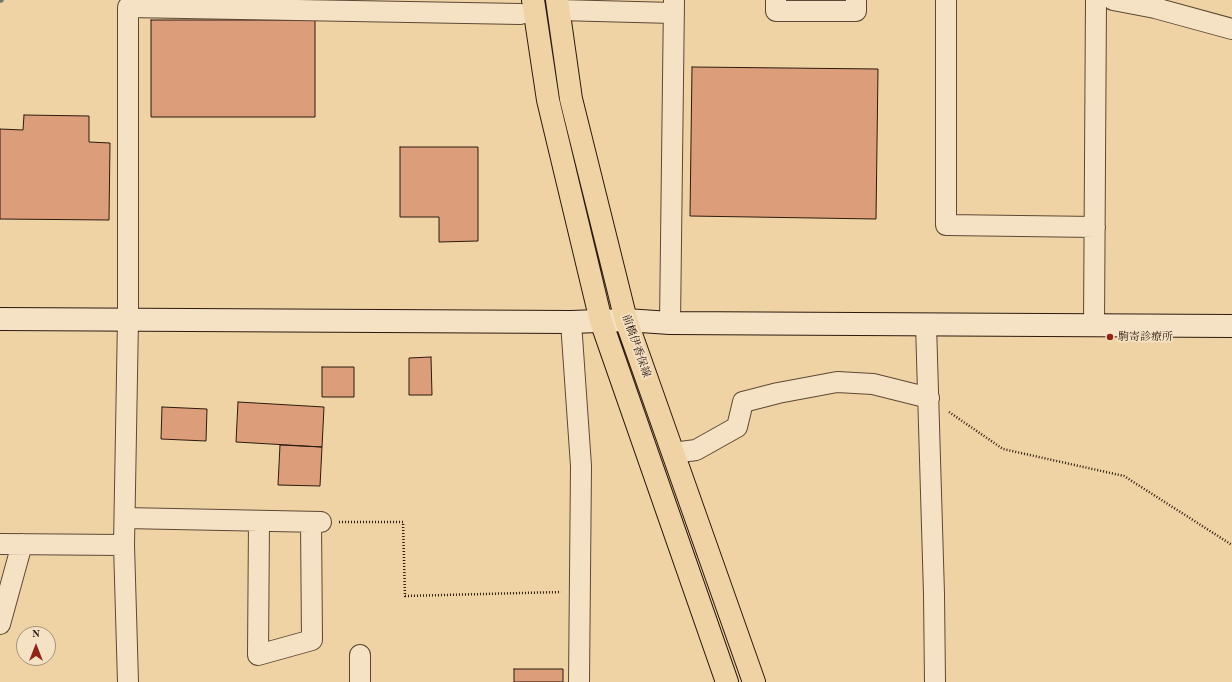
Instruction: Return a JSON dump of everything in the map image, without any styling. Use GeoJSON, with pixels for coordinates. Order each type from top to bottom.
{"type":"FeatureCollection","features":[{"type":"Feature","properties":{"kind":"main road","name":"前橋伊香保線"},"geometry":{"type":"LineString","coordinates":[[558,5],[571,99],[626,320],[754,682]]}},
{"type":"Feature","properties":{"kind":"main road"},"geometry":{"type":"LineString","coordinates":[[527,7],[600,321],[728,682]]}},
{"type":"Feature","properties":{"kind":"street"},"geometry":{"type":"LineString","coordinates":[[776,0],[776,11],[856,11],[856,0]]}},
{"type":"Feature","properties":{"kind":"street"},"geometry":{"type":"LineString","coordinates":[[946,0],[946,225],[1095,227]]}},
{"type":"Feature","properties":{"kind":"street"},"geometry":{"type":"LineString","coordinates":[[1094,325],[1096,0]]}},
{"type":"Feature","properties":{"kind":"street"},"geometry":{"type":"LineString","coordinates":[[1113,0],[1155,8],[1232,29]]}},
{"type":"Feature","properties":{"kind":"street"},"geometry":{"type":"LineString","coordinates":[[558,5],[674,6],[670,324]]}},
{"type":"Feature","properties":{"kind":"street"},"geometry":{"type":"LineString","coordinates":[[128,682],[124,545],[128,319],[128,7],[527,7]]}},
{"type":"Feature","properties":{"kind":"street"},"geometry":{"type":"LineString","coordinates":[[0,319],[571,322],[626,320],[670,324],[1232,326]]}},
{"type":"Feature","properties":{"kind":"street"},"geometry":{"type":"LineString","coordinates":[[571,322],[581,466],[579,682]]}},
{"type":"Feature","properties":{"kind":"street"},"geometry":{"type":"LineString","coordinates":[[926,324],[934,594],[935,682]]}},
{"type":"Feature","properties":{"kind":"street"},"geometry":{"type":"LineString","coordinates":[[673,453],[696,450],[737,427],[743,402],[778,393],[837,382],[873,384],[928,398]]}},
{"type":"Feature","properties":{"kind":"street"},"geometry":{"type":"LineString","coordinates":[[125,518],[316,522],[312,640],[258,655],[259,521]]}},
{"type":"Feature","properties":{"kind":"street"},"geometry":{"type":"LineString","coordinates":[[0,544],[124,545]]}},
{"type":"Feature","properties":{"kind":"street"},"geometry":{"type":"LineString","coordinates":[[0,624],[22,544]]}},
{"type":"Feature","properties":{"kind":"street"},"geometry":{"type":"LineString","coordinates":[[360,655],[360,682]]}},
{"type":"Feature","properties":{"kind":"path"},"geometry":{"type":"LineString","coordinates":[[928,398],[1003,449],[1124,476],[1232,545]]}},
{"type":"Feature","properties":{"kind":"path"},"geometry":{"type":"LineString","coordinates":[[316,522],[403,522],[405,596],[580,592]]}},
{"type":"Feature","properties":{"kind":"building"},"geometry":{"type":"Polygon","coordinates":[[[151,20],[315,20],[315,117],[151,117],[151,20]]]}},
{"type":"Feature","properties":{"kind":"building"},"geometry":{"type":"Polygon","coordinates":[[[692,67],[878,69],[876,219],[690,216],[692,67]]]}},
{"type":"Feature","properties":{"kind":"building"},"geometry":{"type":"Polygon","coordinates":[[[24,115],[89,116],[89,142],[110,143],[109,220],[0,219],[0,129],[23,130],[24,115]]]}},
{"type":"Feature","properties":{"kind":"building"},"geometry":{"type":"Polygon","coordinates":[[[400,147],[478,147],[478,241],[439,242],[439,217],[400,217],[400,147]]]}},
{"type":"Feature","properties":{"kind":"building"},"geometry":{"type":"Polygon","coordinates":[[[431,357],[432,395],[409,395],[409,358],[431,357]]]}},
{"type":"Feature","properties":{"kind":"building"},"geometry":{"type":"Polygon","coordinates":[[[322,367],[354,367],[354,397],[322,397],[322,367]]]}},
{"type":"Feature","properties":{"kind":"building"},"geometry":{"type":"Polygon","coordinates":[[[238,402],[324,407],[322,447],[236,442],[238,402]]]}},
{"type":"Feature","properties":{"kind":"building"},"geometry":{"type":"Polygon","coordinates":[[[162,407],[207,409],[206,441],[161,439],[162,407]]]}},
{"type":"Feature","properties":{"kind":"building"},"geometry":{"type":"Polygon","coordinates":[[[280,445],[322,447],[320,486],[278,485],[280,445]]]}},
{"type":"Feature","properties":{"kind":"building"},"geometry":{"type":"Polygon","coordinates":[[[514,669],[563,669],[563,682],[514,682],[514,669]]]}},
{"type":"Feature","properties":{"kind":"place","name":"駒寄診療所"},"geometry":{"type":"Point","coordinates":[1110,337]}}]}
